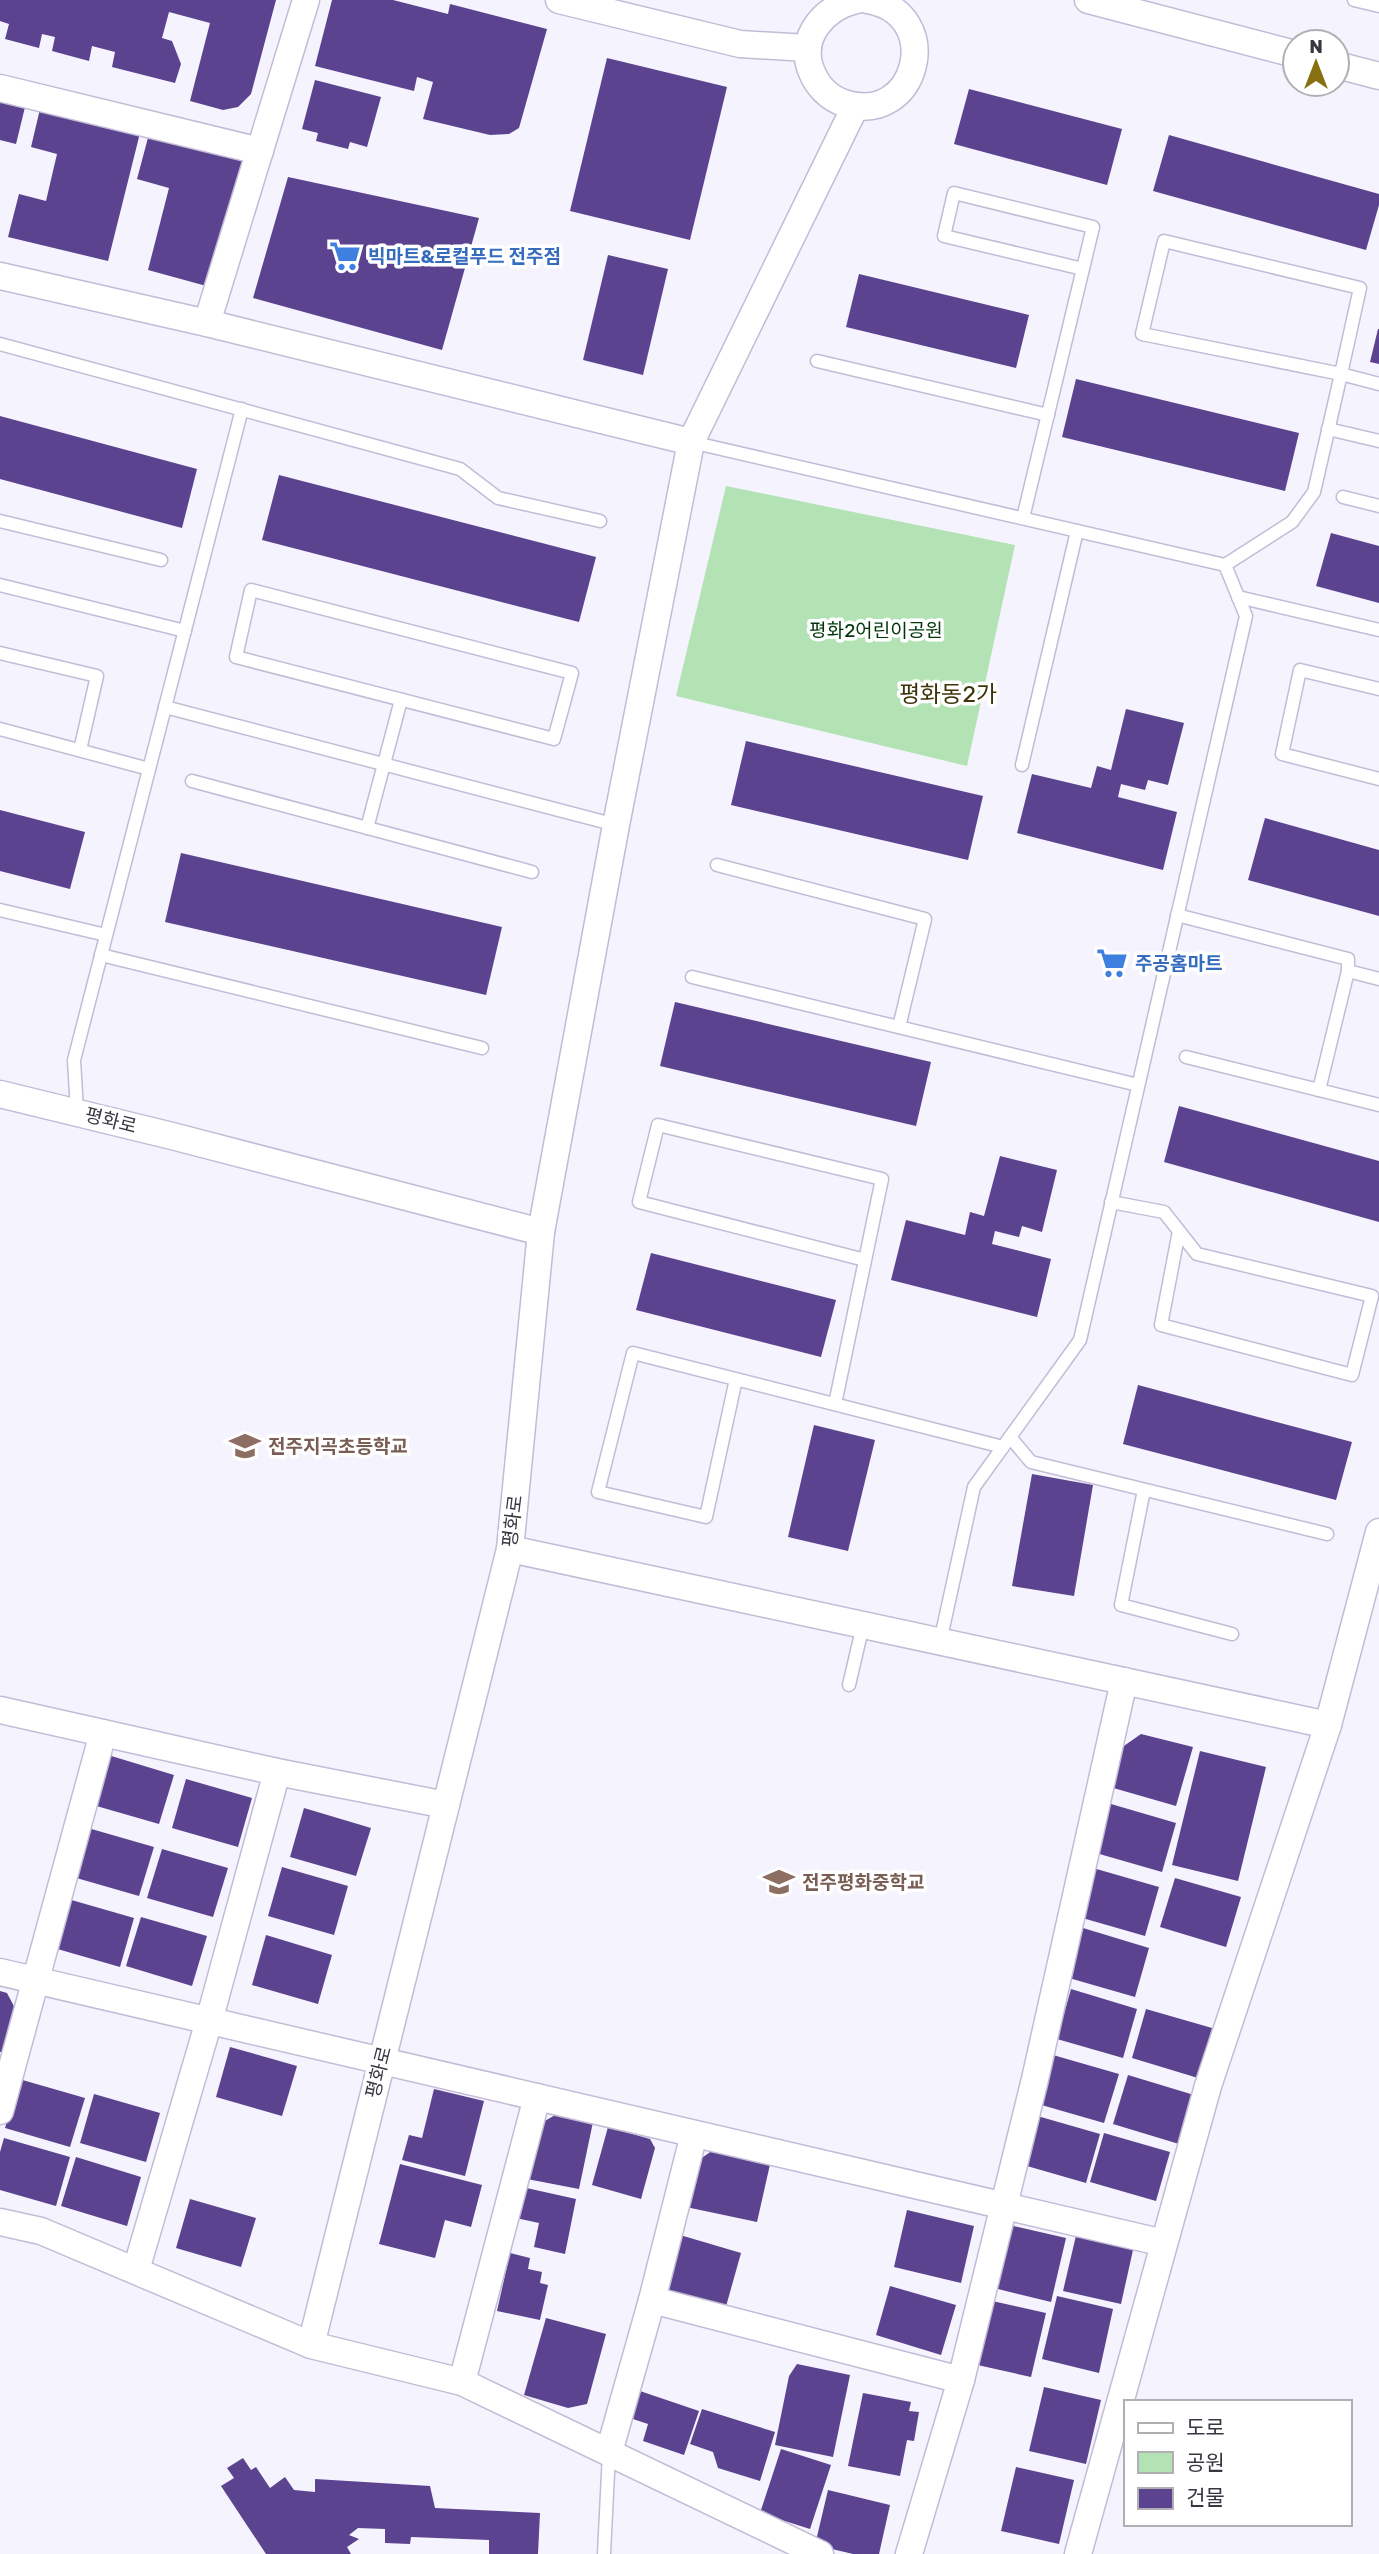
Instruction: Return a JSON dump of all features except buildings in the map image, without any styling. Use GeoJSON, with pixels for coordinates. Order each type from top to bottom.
{"type":"FeatureCollection","features":[{"type":"Feature","properties":{"kind":"street"},"geometry":{"type":"LineString","coordinates":[[208,323],[306,0]]}},
{"type":"Feature","properties":{"kind":"street"},"geometry":{"type":"LineString","coordinates":[[559,0],[740,44],[808,48]]}},
{"type":"Feature","properties":{"kind":"street"},"geometry":{"type":"LineString","coordinates":[[856,0],[842,3],[825,14],[813,29],[808,48],[810,69],[820,87],[835,100],[855,107],[878,105],[898,93],[911,75],[916,53],[911,30],[900,6],[867,0]]}},
{"type":"Feature","properties":{"kind":"street"},"geometry":{"type":"LineString","coordinates":[[1088,0],[1281,50]]}},
{"type":"Feature","properties":{"kind":"street"},"geometry":{"type":"LineString","coordinates":[[1351,69],[1379,76]]}},
{"type":"Feature","properties":{"kind":"street"},"geometry":{"type":"LineString","coordinates":[[0,88],[260,151]]}},
{"type":"Feature","properties":{"kind":"street"},"geometry":{"type":"LineString","coordinates":[[541,1233],[615,825],[691,442],[855,107]]}},
{"type":"Feature","properties":{"kind":"street"},"geometry":{"type":"LineString","coordinates":[[0,276],[208,323],[691,442]]}},
{"type":"Feature","properties":{"kind":"street","name":"평화로"},"geometry":{"type":"LineString","coordinates":[[0,1094],[78,1111],[541,1233],[510,1549],[311,2346]]}},
{"type":"Feature","properties":{"kind":"street"},"geometry":{"type":"LineString","coordinates":[[1078,2554],[1208,2086],[1328,1725],[1379,1531]]}},
{"type":"Feature","properties":{"kind":"street"},"geometry":{"type":"LineString","coordinates":[[510,1549],[1328,1725]]}},
{"type":"Feature","properties":{"kind":"street"},"geometry":{"type":"LineString","coordinates":[[909,2554],[961,2380],[1035,2079],[1124,1681]]}},
{"type":"Feature","properties":{"kind":"street"},"geometry":{"type":"LineString","coordinates":[[0,1710],[277,1772],[446,1805]]}},
{"type":"Feature","properties":{"kind":"street"},"geometry":{"type":"LineString","coordinates":[[0,2111],[103,1733]]}},
{"type":"Feature","properties":{"kind":"street"},"geometry":{"type":"LineString","coordinates":[[136,2270],[209,2021],[277,1772]]}},
{"type":"Feature","properties":{"kind":"street"},"geometry":{"type":"LineString","coordinates":[[0,1972],[1164,2243]]}},
{"type":"Feature","properties":{"kind":"street"},"geometry":{"type":"LineString","coordinates":[[462,2382],[537,2096]]}},
{"type":"Feature","properties":{"kind":"street"},"geometry":{"type":"LineString","coordinates":[[609,2452],[652,2300],[694,2134]]}},
{"type":"Feature","properties":{"kind":"street"},"geometry":{"type":"LineString","coordinates":[[0,2222],[41,2231],[311,2346],[462,2382],[820,2554]]}},
{"type":"Feature","properties":{"kind":"street"},"geometry":{"type":"LineString","coordinates":[[652,2300],[961,2380]]}},
{"type":"Feature","properties":{"kind":"lane"},"geometry":{"type":"LineString","coordinates":[[1354,0],[1379,6]]}},
{"type":"Feature","properties":{"kind":"lane"},"geometry":{"type":"LineString","coordinates":[[1023,518],[1048,415],[1083,269],[1093,227],[954,193],[944,236],[1083,269]]}},
{"type":"Feature","properties":{"kind":"lane"},"geometry":{"type":"LineString","coordinates":[[691,442],[1225,565],[1292,522],[1314,492],[1340,374],[1360,288],[1164,241],[1142,334],[1340,374],[1379,384]]}},
{"type":"Feature","properties":{"kind":"lane"},"geometry":{"type":"LineString","coordinates":[[0,344],[460,469],[498,498],[600,521]]}},
{"type":"Feature","properties":{"kind":"lane"},"geometry":{"type":"LineString","coordinates":[[817,361],[1048,415]]}},
{"type":"Feature","properties":{"kind":"lane"},"geometry":{"type":"LineString","coordinates":[[78,1111],[74,1060],[242,410]]}},
{"type":"Feature","properties":{"kind":"lane"},"geometry":{"type":"LineString","coordinates":[[1328,429],[1379,441]]}},
{"type":"Feature","properties":{"kind":"lane"},"geometry":{"type":"LineString","coordinates":[[1343,497],[1379,506]]}},
{"type":"Feature","properties":{"kind":"lane"},"geometry":{"type":"LineString","coordinates":[[0,521],[161,560]]}},
{"type":"Feature","properties":{"kind":"lane"},"geometry":{"type":"LineString","coordinates":[[1022,765],[1077,531]]}},
{"type":"Feature","properties":{"kind":"lane"},"geometry":{"type":"LineString","coordinates":[[940,1642],[974,1487],[1080,1340],[1247,616],[1225,565]]}},
{"type":"Feature","properties":{"kind":"lane"},"geometry":{"type":"LineString","coordinates":[[0,584],[185,631]]}},
{"type":"Feature","properties":{"kind":"lane"},"geometry":{"type":"LineString","coordinates":[[251,590],[572,673],[554,739],[401,700],[236,657],[251,590]]}},
{"type":"Feature","properties":{"kind":"lane"},"geometry":{"type":"LineString","coordinates":[[1238,597],[1379,630]]}},
{"type":"Feature","properties":{"kind":"lane"},"geometry":{"type":"LineString","coordinates":[[0,653],[97,676],[79,750]]}},
{"type":"Feature","properties":{"kind":"lane"},"geometry":{"type":"LineString","coordinates":[[1379,689],[1300,670],[1282,754],[1379,779]]}},
{"type":"Feature","properties":{"kind":"lane"},"geometry":{"type":"LineString","coordinates":[[367,828],[401,700]]}},
{"type":"Feature","properties":{"kind":"lane"},"geometry":{"type":"LineString","coordinates":[[165,707],[615,825]]}},
{"type":"Feature","properties":{"kind":"lane"},"geometry":{"type":"LineString","coordinates":[[0,729],[149,769]]}},
{"type":"Feature","properties":{"kind":"lane"},"geometry":{"type":"LineString","coordinates":[[192,782],[532,872]]}},
{"type":"Feature","properties":{"kind":"lane"},"geometry":{"type":"LineString","coordinates":[[717,865],[925,919],[900,1027]]}},
{"type":"Feature","properties":{"kind":"lane"},"geometry":{"type":"LineString","coordinates":[[0,910],[106,935]]}},
{"type":"Feature","properties":{"kind":"lane"},"geometry":{"type":"LineString","coordinates":[[1177,915],[1348,959],[1348,971],[1319,1090]]}},
{"type":"Feature","properties":{"kind":"lane"},"geometry":{"type":"LineString","coordinates":[[101,956],[482,1048]]}},
{"type":"Feature","properties":{"kind":"lane"},"geometry":{"type":"LineString","coordinates":[[1348,971],[1379,979]]}},
{"type":"Feature","properties":{"kind":"lane"},"geometry":{"type":"LineString","coordinates":[[692,977],[1138,1085]]}},
{"type":"Feature","properties":{"kind":"lane"},"geometry":{"type":"LineString","coordinates":[[1186,1057],[1379,1105]]}},
{"type":"Feature","properties":{"kind":"lane"},"geometry":{"type":"LineString","coordinates":[[835,1404],[882,1179],[658,1125],[639,1202],[865,1260]]}},
{"type":"Feature","properties":{"kind":"lane"},"geometry":{"type":"LineString","coordinates":[[1111,1202],[1164,1213],[1179,1231],[1197,1254],[1372,1296],[1352,1375],[1161,1325],[1179,1231]]}},
{"type":"Feature","properties":{"kind":"lane"},"geometry":{"type":"LineString","coordinates":[[736,1379],[706,1517],[598,1492],[633,1353],[736,1379],[835,1404],[1006,1442],[1031,1462],[1327,1534]]}},
{"type":"Feature","properties":{"kind":"lane"},"geometry":{"type":"LineString","coordinates":[[1144,1490],[1121,1605],[1232,1634]]}},
{"type":"Feature","properties":{"kind":"lane"},"geometry":{"type":"LineString","coordinates":[[849,1685],[863,1625]]}},
{"type":"Feature","properties":{"kind":"lane"},"geometry":{"type":"LineString","coordinates":[[604,2554],[609,2452]]}},
{"type":"Feature","properties":{"kind":"green space","name":"평화2어린이공원"},"geometry":{"type":"Polygon","coordinates":[[[726,486],[1015,545],[967,766],[676,696],[726,486]]]}},
{"type":"Feature","properties":{"kind":"place","name":"빅마트&로컬푸드 전주점"},"geometry":{"type":"Point","coordinates":[345,256]}},
{"type":"Feature","properties":{"kind":"place","name":"주공홈마트"},"geometry":{"type":"Point","coordinates":[1112,963]}},
{"type":"Feature","properties":{"kind":"place","name":"전주지곡초등학교"},"geometry":{"type":"Point","coordinates":[245,1446]}},
{"type":"Feature","properties":{"kind":"place","name":"전주평화중학교"},"geometry":{"type":"Point","coordinates":[779,1882]}},
{"type":"Feature","properties":{"kind":"district","name":"평화동2가"},"geometry":{"type":"Point","coordinates":[948,694]}}]}
